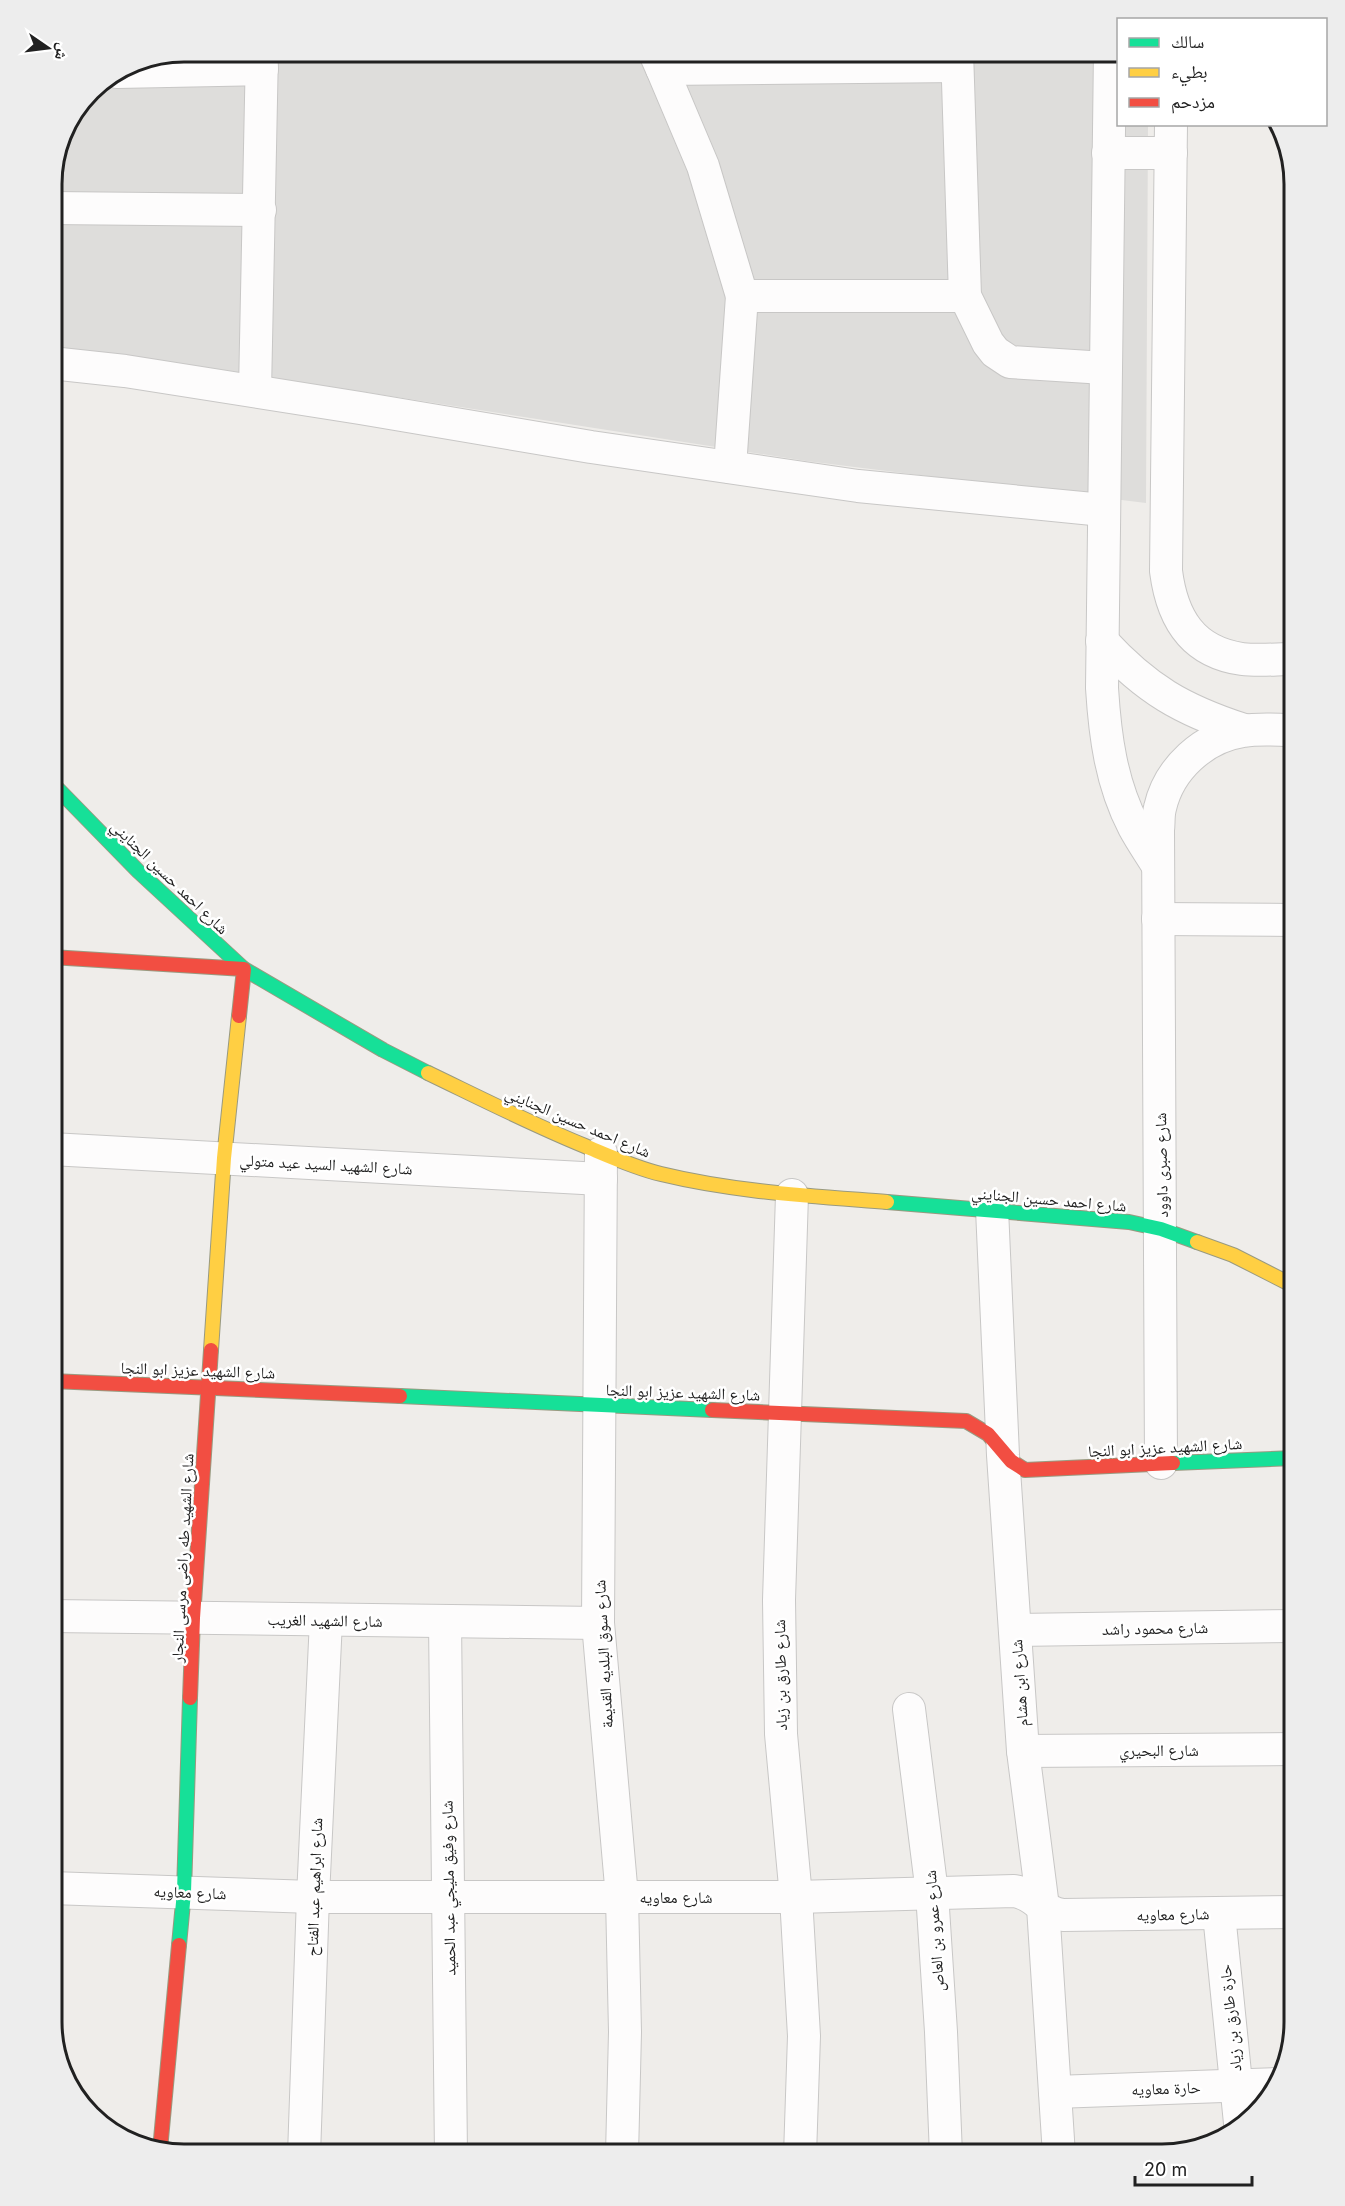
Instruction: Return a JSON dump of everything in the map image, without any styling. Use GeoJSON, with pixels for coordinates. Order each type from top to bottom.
{"type":"FeatureCollection","features":[{"type":"Feature","properties":{"kind":"street"},"geometry":{"type":"LineString","coordinates":[[139,70],[238,62]]}},
{"type":"Feature","properties":{"kind":"street"},"geometry":{"type":"LineString","coordinates":[[255,391],[262,62]]}},
{"type":"Feature","properties":{"kind":"street"},"geometry":{"type":"LineString","coordinates":[[659,62],[703,166],[742,296],[730,467]]}},
{"type":"Feature","properties":{"kind":"street"},"geometry":{"type":"LineString","coordinates":[[957,62],[965,296],[988,343],[995,352],[1010,362],[1105,368]]}},
{"type":"Feature","properties":{"kind":"street"},"geometry":{"type":"LineString","coordinates":[[1110,62],[1102,688],[1105,735],[1116,782],[1134,826],[1158,866]]}},
{"type":"Feature","properties":{"kind":"street"},"geometry":{"type":"LineString","coordinates":[[1108,153],[1171,139],[1166,571],[1173,607],[1181,623],[1193,638],[1217,652],[1244,659],[1284,659]]}},
{"type":"Feature","properties":{"kind":"street"},"geometry":{"type":"LineString","coordinates":[[62,208],[260,210]]}},
{"type":"Feature","properties":{"kind":"street"},"geometry":{"type":"LineString","coordinates":[[742,296],[965,296]]}},
{"type":"Feature","properties":{"kind":"street"},"geometry":{"type":"LineString","coordinates":[[62,364],[125,371],[591,447],[858,486],[1103,510]]}},
{"type":"Feature","properties":{"kind":"street"},"geometry":{"type":"LineString","coordinates":[[1102,641],[1142,681],[1190,711],[1244,730],[1284,730]]}},
{"type":"Feature","properties":{"kind":"street","name":"شارع صبرى داوود"},"geometry":{"type":"LineString","coordinates":[[1161,1463],[1158,919],[1160,807],[1169,784],[1182,764],[1200,748],[1221,737],[1244,730]]}},
{"type":"Feature","properties":{"kind":"street","name":"شارع احمد حسين الجنايني"},"geometry":{"type":"LineString","coordinates":[[62,793],[138,871],[244,969],[383,1050],[527,1122],[601,1166],[659,1174],[723,1187],[792,1195],[992,1209],[1129,1222],[1161,1229],[1233,1255],[1284,1281]]}},
{"type":"Feature","properties":{"kind":"street"},"geometry":{"type":"LineString","coordinates":[[1158,919],[1284,920]]}},
{"type":"Feature","properties":{"kind":"street"},"geometry":{"type":"LineString","coordinates":[[62,958],[244,969]]}},
{"type":"Feature","properties":{"kind":"street","name":"شارع الشهيد طه راضى مرسى النجار"},"geometry":{"type":"LineString","coordinates":[[161,2142],[184,1892],[193,1618],[224,1158],[244,969]]}},
{"type":"Feature","properties":{"kind":"street","name":"شارع الشهيد السيد عيد متولي"},"geometry":{"type":"LineString","coordinates":[[62,1150],[224,1158],[601,1166]]}},
{"type":"Feature","properties":{"kind":"street","name":"شارع سوق البلديه القديمة"},"geometry":{"type":"LineString","coordinates":[[601,1166],[598,1623],[622,1897],[625,2032],[622,2144]]}},
{"type":"Feature","properties":{"kind":"street","name":"شارع طارق بن زياد"},"geometry":{"type":"LineString","coordinates":[[792,1195],[779,1600],[781,1734],[796,1897],[804,2036],[800,2144]]}},
{"type":"Feature","properties":{"kind":"street","name":"شارع ابن هشام"},"geometry":{"type":"LineString","coordinates":[[992,1209],[1004,1455],[1023,1750],[1043,1907],[1058,2144]]}},
{"type":"Feature","properties":{"kind":"street","name":"شارع الشهيد عزيز ابو النجا"},"geometry":{"type":"LineString","coordinates":[[62,1381],[966,1421],[985,1431],[1016,1467],[1034,1470],[1284,1458]]}},
{"type":"Feature","properties":{"kind":"street","name":"شارع الشهيد الغريب"},"geometry":{"type":"LineString","coordinates":[[62,1616],[598,1623]]}},
{"type":"Feature","properties":{"kind":"street","name":"شارع ابراهيم عبد الفتاح"},"geometry":{"type":"LineString","coordinates":[[304,2144],[326,1620]]}},
{"type":"Feature","properties":{"kind":"street","name":"شارع وفيق مليجي عبد الحميد"},"geometry":{"type":"LineString","coordinates":[[445,1622],[451,2144]]}},
{"type":"Feature","properties":{"kind":"street","name":"شارع محمود راشد"},"geometry":{"type":"LineString","coordinates":[[1015,1630],[1284,1626]]}},
{"type":"Feature","properties":{"kind":"street","name":"شارع عمرو بن العاص"},"geometry":{"type":"LineString","coordinates":[[909,1709],[932,1893],[946,2144]]}},
{"type":"Feature","properties":{"kind":"street","name":"شارع البحيري"},"geometry":{"type":"LineString","coordinates":[[1023,1750],[1284,1749]]}},
{"type":"Feature","properties":{"kind":"street","name":"شارع معاويه"},"geometry":{"type":"LineString","coordinates":[[62,1888],[313,1897],[796,1897],[1014,1891],[1026,1893],[1048,1911],[1063,1916],[1284,1912]]}},
{"type":"Feature","properties":{"kind":"street","name":"حارة طارق بن زياد"},"geometry":{"type":"LineString","coordinates":[[1219,1914],[1239,2116]]}},
{"type":"Feature","properties":{"kind":"street","name":"حارة معاويه"},"geometry":{"type":"LineString","coordinates":[[1055,2091],[1266,2085]]}},
{"type":"Feature","properties":{"kind":"shaded area"},"geometry":{"type":"Polygon","coordinates":[[[184,62],[1117,62],[1117,126],[1148,126],[1146,503],[806,461],[173,362],[62,349],[62,176],[71,137],[82,116],[103,92],[137,71],[160,64],[184,62]]]}},
{"type":"Feature","properties":{"kind":"traffic: fast"},"geometry":{"type":"LineString","coordinates":[[62,793],[138,871],[244,969],[383,1050],[428,1073]]}},
{"type":"Feature","properties":{"kind":"traffic: fast"},"geometry":{"type":"LineString","coordinates":[[887,1202],[1129,1222],[1161,1229],[1197,1242]]}},
{"type":"Feature","properties":{"kind":"traffic: fast"},"geometry":{"type":"LineString","coordinates":[[400,1396],[712,1410]]}},
{"type":"Feature","properties":{"kind":"traffic: fast"},"geometry":{"type":"LineString","coordinates":[[1173,1463],[1284,1458]]}},
{"type":"Feature","properties":{"kind":"traffic: fast"},"geometry":{"type":"LineString","coordinates":[[179,1945],[184,1892],[190,1698]]}},
{"type":"Feature","properties":{"kind":"traffic: slow"},"geometry":{"type":"LineString","coordinates":[[211,1350],[224,1158],[239,1016]]}},
{"type":"Feature","properties":{"kind":"traffic: slow"},"geometry":{"type":"LineString","coordinates":[[428,1073],[545,1129],[622,1162],[651,1171],[745,1189],[887,1202]]}},
{"type":"Feature","properties":{"kind":"traffic: slow"},"geometry":{"type":"LineString","coordinates":[[1197,1242],[1233,1255],[1284,1281]]}},
{"type":"Feature","properties":{"kind":"traffic: jam"},"geometry":{"type":"LineString","coordinates":[[62,958],[244,969],[239,1016]]}},
{"type":"Feature","properties":{"kind":"traffic: jam"},"geometry":{"type":"LineString","coordinates":[[190,1698],[193,1618],[211,1350]]}},
{"type":"Feature","properties":{"kind":"traffic: jam"},"geometry":{"type":"LineString","coordinates":[[62,1381],[400,1396]]}},
{"type":"Feature","properties":{"kind":"traffic: jam"},"geometry":{"type":"LineString","coordinates":[[712,1410],[966,1421],[988,1434],[1011,1461],[1025,1470],[1173,1463]]}},
{"type":"Feature","properties":{"kind":"traffic: jam"},"geometry":{"type":"LineString","coordinates":[[161,2142],[179,1945]]}}]}
